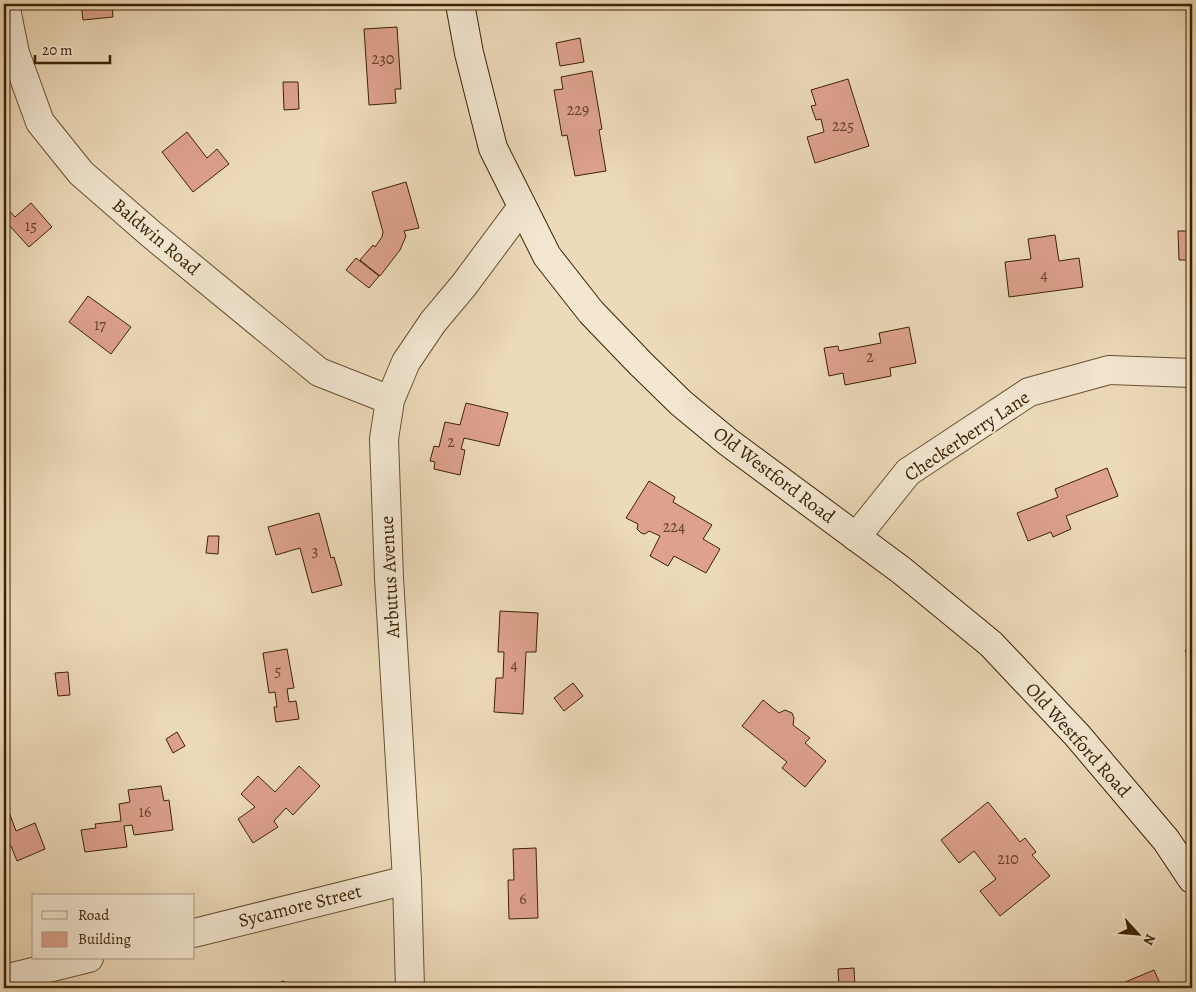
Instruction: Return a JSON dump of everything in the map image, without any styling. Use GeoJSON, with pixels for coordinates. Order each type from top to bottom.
{"type":"FeatureCollection","features":[{"type":"Feature","properties":{"kind":"street","name":"Baldwin Road"},"geometry":{"type":"LineString","coordinates":[[5,4],[15,53],[40,122],[81,173],[151,234],[319,372],[390,400]]}},
{"type":"Feature","properties":{"kind":"street","name":"Old Westford Road"},"geometry":{"type":"LineString","coordinates":[[460,4],[469,52],[493,148],[547,256],[591,312],[681,403],[728,442],[900,570],[991,644],[1077,735],[1166,840],[1192,879]]}},
{"type":"Feature","properties":{"kind":"street","name":"Arbutus Avenue"},"geometry":{"type":"LineString","coordinates":[[410,988],[406,880],[388,568],[384,439],[390,400],[406,362],[433,322],[464,285],[522,207]]}},
{"type":"Feature","properties":{"kind":"street","name":"Checkerberry Lane"},"geometry":{"type":"LineString","coordinates":[[856,537],[908,472],[1029,392],[1109,370],[1192,373]]}},
{"type":"Feature","properties":{"kind":"street","name":"Sycamore Street"},"geometry":{"type":"LineString","coordinates":[[195,933],[406,880]]}},
{"type":"Feature","properties":{"kind":"street"},"geometry":{"type":"LineString","coordinates":[[4,979],[81,960]]}},
{"type":"Feature","properties":{"kind":"building"},"geometry":{"type":"Polygon","coordinates":[[[81,4],[112,4],[113,17],[83,20],[81,4]]]}},
{"type":"Feature","properties":{"kind":"building"},"geometry":{"type":"Polygon","coordinates":[[[397,27],[401,89],[395,89],[396,103],[369,105],[364,29],[397,27]]]}},
{"type":"Feature","properties":{"kind":"building"},"geometry":{"type":"Polygon","coordinates":[[[580,38],[584,62],[560,66],[556,43],[580,38]]]}},
{"type":"Feature","properties":{"kind":"building"},"geometry":{"type":"Polygon","coordinates":[[[592,71],[602,129],[599,130],[606,171],[575,176],[567,135],[562,136],[554,90],[563,89],[561,77],[592,71]]]}},
{"type":"Feature","properties":{"kind":"building"},"geometry":{"type":"Polygon","coordinates":[[[848,79],[869,146],[815,163],[807,137],[824,132],[821,119],[816,120],[811,106],[816,105],[811,90],[848,79]]]}},
{"type":"Feature","properties":{"kind":"building"},"geometry":{"type":"Polygon","coordinates":[[[283,82],[298,82],[299,109],[284,110],[283,82]]]}},
{"type":"Feature","properties":{"kind":"building"},"geometry":{"type":"Polygon","coordinates":[[[187,132],[207,158],[217,149],[229,164],[193,192],[162,152],[187,132]]]}},
{"type":"Feature","properties":{"kind":"building"},"geometry":{"type":"Polygon","coordinates":[[[406,182],[419,228],[404,231],[406,236],[400,250],[380,276],[360,260],[373,245],[375,247],[383,232],[372,192],[406,182]]]}},
{"type":"Feature","properties":{"kind":"building"},"geometry":{"type":"Polygon","coordinates":[[[31,203],[52,227],[29,247],[9,225],[4,230],[4,205],[15,217],[31,203]]]}},
{"type":"Feature","properties":{"kind":"building"},"geometry":{"type":"Polygon","coordinates":[[[1178,231],[1192,231],[1192,260],[1179,260],[1178,231]]]}},
{"type":"Feature","properties":{"kind":"building"},"geometry":{"type":"Polygon","coordinates":[[[1055,235],[1059,261],[1079,258],[1083,287],[1009,297],[1005,262],[1031,259],[1028,239],[1055,235]]]}},
{"type":"Feature","properties":{"kind":"building"},"geometry":{"type":"Polygon","coordinates":[[[356,258],[379,276],[369,288],[346,270],[356,258]]]}},
{"type":"Feature","properties":{"kind":"building"},"geometry":{"type":"Polygon","coordinates":[[[88,296],[131,327],[111,354],[69,322],[88,296]]]}},
{"type":"Feature","properties":{"kind":"building"},"geometry":{"type":"Polygon","coordinates":[[[909,327],[916,363],[890,368],[891,376],[845,385],[843,373],[829,376],[824,348],[838,346],[839,351],[881,343],[879,333],[909,327]]]}},
{"type":"Feature","properties":{"kind":"building"},"geometry":{"type":"Polygon","coordinates":[[[466,403],[508,413],[499,446],[464,438],[461,449],[465,450],[460,475],[434,469],[435,462],[430,461],[434,446],[439,447],[445,422],[460,425],[466,403]]]}},
{"type":"Feature","properties":{"kind":"building"},"geometry":{"type":"Polygon","coordinates":[[[1107,468],[1118,496],[1066,516],[1071,529],[1053,537],[1051,532],[1028,541],[1017,513],[1058,497],[1055,489],[1107,468]]]}},
{"type":"Feature","properties":{"kind":"building"},"geometry":{"type":"Polygon","coordinates":[[[649,481],[675,497],[673,502],[712,525],[703,539],[720,549],[706,573],[674,556],[668,566],[650,556],[660,536],[649,531],[645,534],[641,533],[637,529],[638,524],[626,518],[649,481]]]}},
{"type":"Feature","properties":{"kind":"building"},"geometry":{"type":"Polygon","coordinates":[[[319,513],[331,558],[334,557],[342,585],[312,593],[300,548],[276,555],[268,527],[319,513]]]}},
{"type":"Feature","properties":{"kind":"building"},"geometry":{"type":"Polygon","coordinates":[[[208,536],[219,536],[218,554],[206,553],[208,536]]]}},
{"type":"Feature","properties":{"kind":"building"},"geometry":{"type":"Polygon","coordinates":[[[500,611],[538,613],[536,652],[526,652],[523,714],[494,712],[496,678],[503,678],[504,652],[498,652],[500,611]]]}},
{"type":"Feature","properties":{"kind":"building"},"geometry":{"type":"Polygon","coordinates":[[[1192,643],[1192,657],[1185,651],[1192,643]]]}},
{"type":"Feature","properties":{"kind":"building"},"geometry":{"type":"Polygon","coordinates":[[[287,649],[294,688],[287,689],[289,702],[296,701],[299,719],[276,722],[275,692],[269,693],[263,653],[287,649]]]}},
{"type":"Feature","properties":{"kind":"building"},"geometry":{"type":"Polygon","coordinates":[[[68,672],[70,695],[58,696],[55,673],[68,672]]]}},
{"type":"Feature","properties":{"kind":"building"},"geometry":{"type":"Polygon","coordinates":[[[573,683],[583,696],[564,711],[554,698],[573,683]]]}},
{"type":"Feature","properties":{"kind":"building"},"geometry":{"type":"Polygon","coordinates":[[[763,700],[779,713],[785,710],[792,713],[794,718],[793,725],[810,738],[805,743],[826,761],[805,787],[782,768],[787,762],[742,726],[763,700]]]}},
{"type":"Feature","properties":{"kind":"building"},"geometry":{"type":"Polygon","coordinates":[[[177,732],[185,746],[173,753],[166,739],[177,732]]]}},
{"type":"Feature","properties":{"kind":"building"},"geometry":{"type":"Polygon","coordinates":[[[299,766],[320,786],[293,815],[286,808],[274,821],[278,827],[253,843],[238,819],[255,807],[241,794],[258,776],[275,792],[299,766]]]}},
{"type":"Feature","properties":{"kind":"building"},"geometry":{"type":"Polygon","coordinates":[[[161,786],[164,801],[169,800],[173,830],[134,835],[132,825],[124,826],[127,847],[85,852],[81,830],[96,828],[95,824],[121,821],[119,804],[130,802],[128,790],[161,786]]]}},
{"type":"Feature","properties":{"kind":"building"},"geometry":{"type":"Polygon","coordinates":[[[988,802],[1020,842],[1025,838],[1036,852],[1032,855],[1050,876],[1000,916],[980,891],[996,879],[974,851],[959,863],[941,840],[988,802]]]}},
{"type":"Feature","properties":{"kind":"building"},"geometry":{"type":"Polygon","coordinates":[[[9,812],[16,831],[35,823],[45,849],[17,861],[11,846],[4,849],[4,814],[9,812]]]}},
{"type":"Feature","properties":{"kind":"building"},"geometry":{"type":"Polygon","coordinates":[[[536,848],[538,918],[509,919],[508,880],[514,880],[513,849],[536,848]]]}},
{"type":"Feature","properties":{"kind":"building"},"geometry":{"type":"Polygon","coordinates":[[[854,968],[855,988],[839,988],[838,969],[854,968]]]}},
{"type":"Feature","properties":{"kind":"building"},"geometry":{"type":"Polygon","coordinates":[[[1154,970],[1162,988],[1111,988],[1154,970]]]}},
{"type":"Feature","properties":{"kind":"building"},"geometry":{"type":"Polygon","coordinates":[[[282,981],[305,988],[280,988],[282,981]]]}}]}
